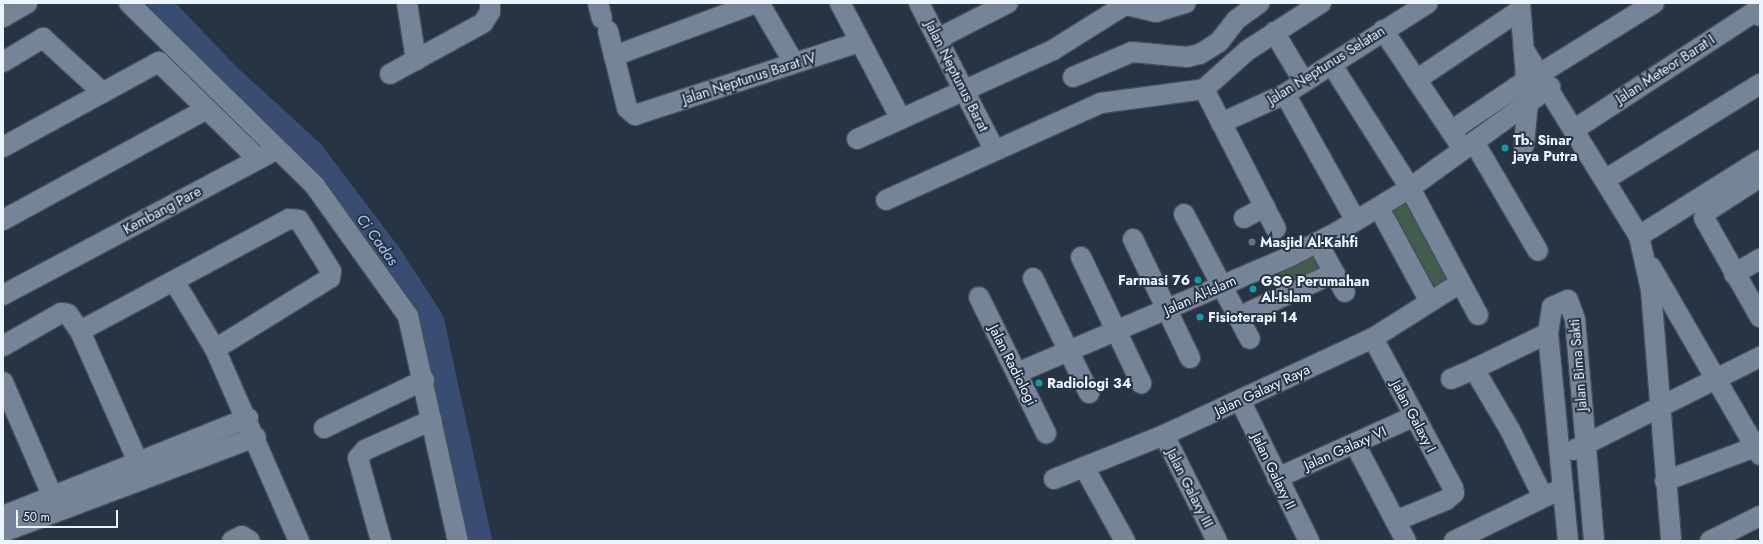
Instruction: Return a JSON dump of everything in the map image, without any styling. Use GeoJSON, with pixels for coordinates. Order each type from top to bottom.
{"type":"FeatureCollection","features":[{"type":"Feature","properties":{"kind":"street"},"geometry":{"type":"LineString","coordinates":[[3,17],[27,3]]}},
{"type":"Feature","properties":{"kind":"street"},"geometry":{"type":"LineString","coordinates":[[129,3],[315,186],[408,316],[424,380],[458,541]]}},
{"type":"Feature","properties":{"kind":"street"},"geometry":{"type":"LineString","coordinates":[[407,3],[416,60]]}},
{"type":"Feature","properties":{"kind":"street"},"geometry":{"type":"LineString","coordinates":[[603,17],[614,56],[756,3]]}},
{"type":"Feature","properties":{"kind":"street"},"geometry":{"type":"LineString","coordinates":[[759,3],[794,63]]}},
{"type":"Feature","properties":{"kind":"street"},"geometry":{"type":"LineString","coordinates":[[840,3],[901,119]]}},
{"type":"Feature","properties":{"kind":"street","name":"Jalan Neptunus Barat"},"geometry":{"type":"LineString","coordinates":[[919,3],[939,38],[994,150]]}},
{"type":"Feature","properties":{"kind":"street"},"geometry":{"type":"LineString","coordinates":[[857,138],[966,92],[1053,50],[1127,4],[1156,12],[1186,3]]}},
{"type":"Feature","properties":{"kind":"street"},"geometry":{"type":"LineString","coordinates":[[1073,77],[1132,52],[1187,57],[1200,54],[1218,42],[1236,20],[1259,3]]}},
{"type":"Feature","properties":{"kind":"street"},"geometry":{"type":"LineString","coordinates":[[886,200],[1101,103],[1204,90],[1274,32],[1321,3]]}},
{"type":"Feature","properties":{"kind":"street","name":"Jalan Neptunus Selatan"},"geometry":{"type":"LineString","coordinates":[[1222,123],[1285,94],[1332,65],[1383,30],[1428,3]]}},
{"type":"Feature","properties":{"kind":"street"},"geometry":{"type":"LineString","coordinates":[[1451,131],[1539,80],[1568,57],[1654,3]]}},
{"type":"Feature","properties":{"kind":"street"},"geometry":{"type":"LineString","coordinates":[[939,38],[999,5]]}},
{"type":"Feature","properties":{"kind":"street"},"geometry":{"type":"LineString","coordinates":[[1416,80],[1520,7],[1524,50],[1539,80],[1585,122],[1614,174],[1639,236],[1652,290],[1659,407],[1671,541]]}},
{"type":"Feature","properties":{"kind":"street"},"geometry":{"type":"LineString","coordinates":[[390,74],[416,60],[489,10]]}},
{"type":"Feature","properties":{"kind":"street","name":"Jalan Meteor Barat I"},"geometry":{"type":"LineString","coordinates":[[1585,122],[1758,14]]}},
{"type":"Feature","properties":{"kind":"street"},"geometry":{"type":"LineString","coordinates":[[1383,30],[1451,131],[1468,145],[1538,251]]}},
{"type":"Feature","properties":{"kind":"street"},"geometry":{"type":"LineString","coordinates":[[1274,32],[1304,82]]}},
{"type":"Feature","properties":{"kind":"street"},"geometry":{"type":"LineString","coordinates":[[3,62],[42,38],[103,93]]}},
{"type":"Feature","properties":{"kind":"street","name":"Jalan Neptunus Barat IV"},"geometry":{"type":"LineString","coordinates":[[614,56],[626,108],[631,114],[639,115],[860,42]]}},
{"type":"Feature","properties":{"kind":"street"},"geometry":{"type":"LineString","coordinates":[[3,147],[159,62],[258,159]]}},
{"type":"Feature","properties":{"kind":"street"},"geometry":{"type":"LineString","coordinates":[[1332,65],[1410,188],[1478,315]]}},
{"type":"Feature","properties":{"kind":"street"},"geometry":{"type":"LineString","coordinates":[[1524,145],[1528,102],[1539,80]]}},
{"type":"Feature","properties":{"kind":"street"},"geometry":{"type":"LineString","coordinates":[[1614,174],[1760,84]]}},
{"type":"Feature","properties":{"kind":"street"},"geometry":{"type":"LineString","coordinates":[[1204,90],[1276,229]]}},
{"type":"Feature","properties":{"kind":"street"},"geometry":{"type":"LineString","coordinates":[[1285,94],[1356,221]]}},
{"type":"Feature","properties":{"kind":"street","name":"Jalan Al-Islam"},"geometry":{"type":"LineString","coordinates":[[1017,373],[1168,310],[1317,242],[1379,208],[1410,188],[1528,102]]}},
{"type":"Feature","properties":{"kind":"street"},"geometry":{"type":"LineString","coordinates":[[3,220],[207,109]]}},
{"type":"Feature","properties":{"kind":"street","name":"Kembang Pare"},"geometry":{"type":"LineString","coordinates":[[3,295],[278,149]]}},
{"type":"Feature","properties":{"kind":"street"},"geometry":{"type":"LineString","coordinates":[[1639,236],[1760,160]]}},
{"type":"Feature","properties":{"kind":"street"},"geometry":{"type":"LineString","coordinates":[[1760,177],[1706,212],[1704,218],[1734,274],[1760,317]]}},
{"type":"Feature","properties":{"kind":"street"},"geometry":{"type":"LineString","coordinates":[[1244,218],[1265,208]]}},
{"type":"Feature","properties":{"kind":"street"},"geometry":{"type":"LineString","coordinates":[[1379,208],[1429,300]]}},
{"type":"Feature","properties":{"kind":"street"},"geometry":{"type":"LineString","coordinates":[[1184,214],[1250,339]]}},
{"type":"Feature","properties":{"kind":"street"},"geometry":{"type":"LineString","coordinates":[[80,331],[289,219],[298,220],[305,226],[331,271],[326,283],[215,349]]}},
{"type":"Feature","properties":{"kind":"street"},"geometry":{"type":"LineString","coordinates":[[1133,239],[1190,358]]}},
{"type":"Feature","properties":{"kind":"street"},"geometry":{"type":"LineString","coordinates":[[1317,242],[1345,292]]}},
{"type":"Feature","properties":{"kind":"street"},"geometry":{"type":"LineString","coordinates":[[1081,257],[1141,382]]}},
{"type":"Feature","properties":{"kind":"street"},"geometry":{"type":"LineString","coordinates":[[1645,257],[1714,380],[1758,451],[1665,481]]}},
{"type":"Feature","properties":{"kind":"street"},"geometry":{"type":"LineString","coordinates":[[1734,274],[1760,259]]}},
{"type":"Feature","properties":{"kind":"street"},"geometry":{"type":"LineString","coordinates":[[1238,317],[1334,273]]}},
{"type":"Feature","properties":{"kind":"street"},"geometry":{"type":"LineString","coordinates":[[1033,278],[1070,351],[1089,393]]}},
{"type":"Feature","properties":{"kind":"street"},"geometry":{"type":"LineString","coordinates":[[174,281],[215,349],[248,418],[299,541]]}},
{"type":"Feature","properties":{"kind":"street","name":"Jalan Galaxy Raya"},"geometry":{"type":"LineString","coordinates":[[1054,479],[1164,435],[1373,338],[1429,300],[1460,283]]}},
{"type":"Feature","properties":{"kind":"street","name":"Jalan Radiologi"},"geometry":{"type":"LineString","coordinates":[[979,297],[1046,433]]}},
{"type":"Feature","properties":{"kind":"street","name":"Jalan Bima Sakti"},"geometry":{"type":"LineString","coordinates":[[1568,541],[1548,333],[1552,307],[1568,300],[1575,319],[1594,541]]}},
{"type":"Feature","properties":{"kind":"street"},"geometry":{"type":"LineString","coordinates":[[3,346],[61,313],[68,314],[80,331],[146,480]]}},
{"type":"Feature","properties":{"kind":"street"},"geometry":{"type":"LineString","coordinates":[[1451,379],[1548,333]]}},
{"type":"Feature","properties":{"kind":"street","name":"Jalan Galaxy I"},"geometry":{"type":"LineString","coordinates":[[1373,338],[1454,493],[1446,500],[1395,521]]}},
{"type":"Feature","properties":{"kind":"street"},"geometry":{"type":"LineString","coordinates":[[1560,457],[1760,357]]}},
{"type":"Feature","properties":{"kind":"street"},"geometry":{"type":"LineString","coordinates":[[1474,369],[1510,430],[1543,497]]}},
{"type":"Feature","properties":{"kind":"street"},"geometry":{"type":"LineString","coordinates":[[324,428],[424,380]]}},
{"type":"Feature","properties":{"kind":"street"},"geometry":{"type":"LineString","coordinates":[[3,382],[57,504]]}},
{"type":"Feature","properties":{"kind":"street","name":"Jalan Galaxy II"},"geometry":{"type":"LineString","coordinates":[[1240,400],[1309,541]]}},
{"type":"Feature","properties":{"kind":"street","name":"Jalan Galaxy VI"},"geometry":{"type":"LineString","coordinates":[[1277,478],[1413,417]]}},
{"type":"Feature","properties":{"kind":"street"},"geometry":{"type":"LineString","coordinates":[[3,532],[137,462],[248,418]]}},
{"type":"Feature","properties":{"kind":"street"},"geometry":{"type":"LineString","coordinates":[[381,541],[358,458],[365,450],[432,420]]}},
{"type":"Feature","properties":{"kind":"street","name":"Jalan Galaxy III"},"geometry":{"type":"LineString","coordinates":[[1164,435],[1217,541]]}},
{"type":"Feature","properties":{"kind":"street"},"geometry":{"type":"LineString","coordinates":[[3,516],[57,504],[146,480],[256,437]]}},
{"type":"Feature","properties":{"kind":"street"},"geometry":{"type":"LineString","coordinates":[[1355,444],[1406,541]]}},
{"type":"Feature","properties":{"kind":"street"},"geometry":{"type":"LineString","coordinates":[[1084,467],[1125,541]]}},
{"type":"Feature","properties":{"kind":"street"},"geometry":{"type":"LineString","coordinates":[[1454,541],[1471,524],[1563,489]]}},
{"type":"Feature","properties":{"kind":"street"},"geometry":{"type":"LineString","coordinates":[[1710,541],[1760,516]]}},
{"type":"Feature","properties":{"kind":"street"},"geometry":{"type":"LineString","coordinates":[[232,541],[242,536],[250,541]]}},
{"type":"Feature","properties":{"kind":"green space"},"geometry":{"type":"Polygon","coordinates":[[[1408,197],[1454,279],[1436,288],[1386,209],[1408,197]]]}},
{"type":"Feature","properties":{"kind":"green space"},"geometry":{"type":"Polygon","coordinates":[[[1316,250],[1325,275],[1278,294],[1270,272],[1316,250]]]}},
{"type":"Feature","properties":{"kind":"waterway","name":"Ci Cadas"},"geometry":{"type":"LineString","coordinates":[[158,3],[227,75],[311,152],[389,255],[431,320],[479,541]]}},
{"type":"Feature","properties":{"kind":"place","name":"Tb. Sinar jaya Putra"},"geometry":{"type":"Point","coordinates":[1505,148]}},
{"type":"Feature","properties":{"kind":"place","name":"Masjid Al-Kahfi"},"geometry":{"type":"Point","coordinates":[1252,242]}},
{"type":"Feature","properties":{"kind":"place","name":"Farmasi 76"},"geometry":{"type":"Point","coordinates":[1198,280]}},
{"type":"Feature","properties":{"kind":"place","name":"GSG Perumahan Al-Islam"},"geometry":{"type":"Point","coordinates":[1253,289]}},
{"type":"Feature","properties":{"kind":"place","name":"Fisioterapi 14"},"geometry":{"type":"Point","coordinates":[1200,317]}},
{"type":"Feature","properties":{"kind":"place","name":"Radiologi 34"},"geometry":{"type":"Point","coordinates":[1039,383]}}]}
